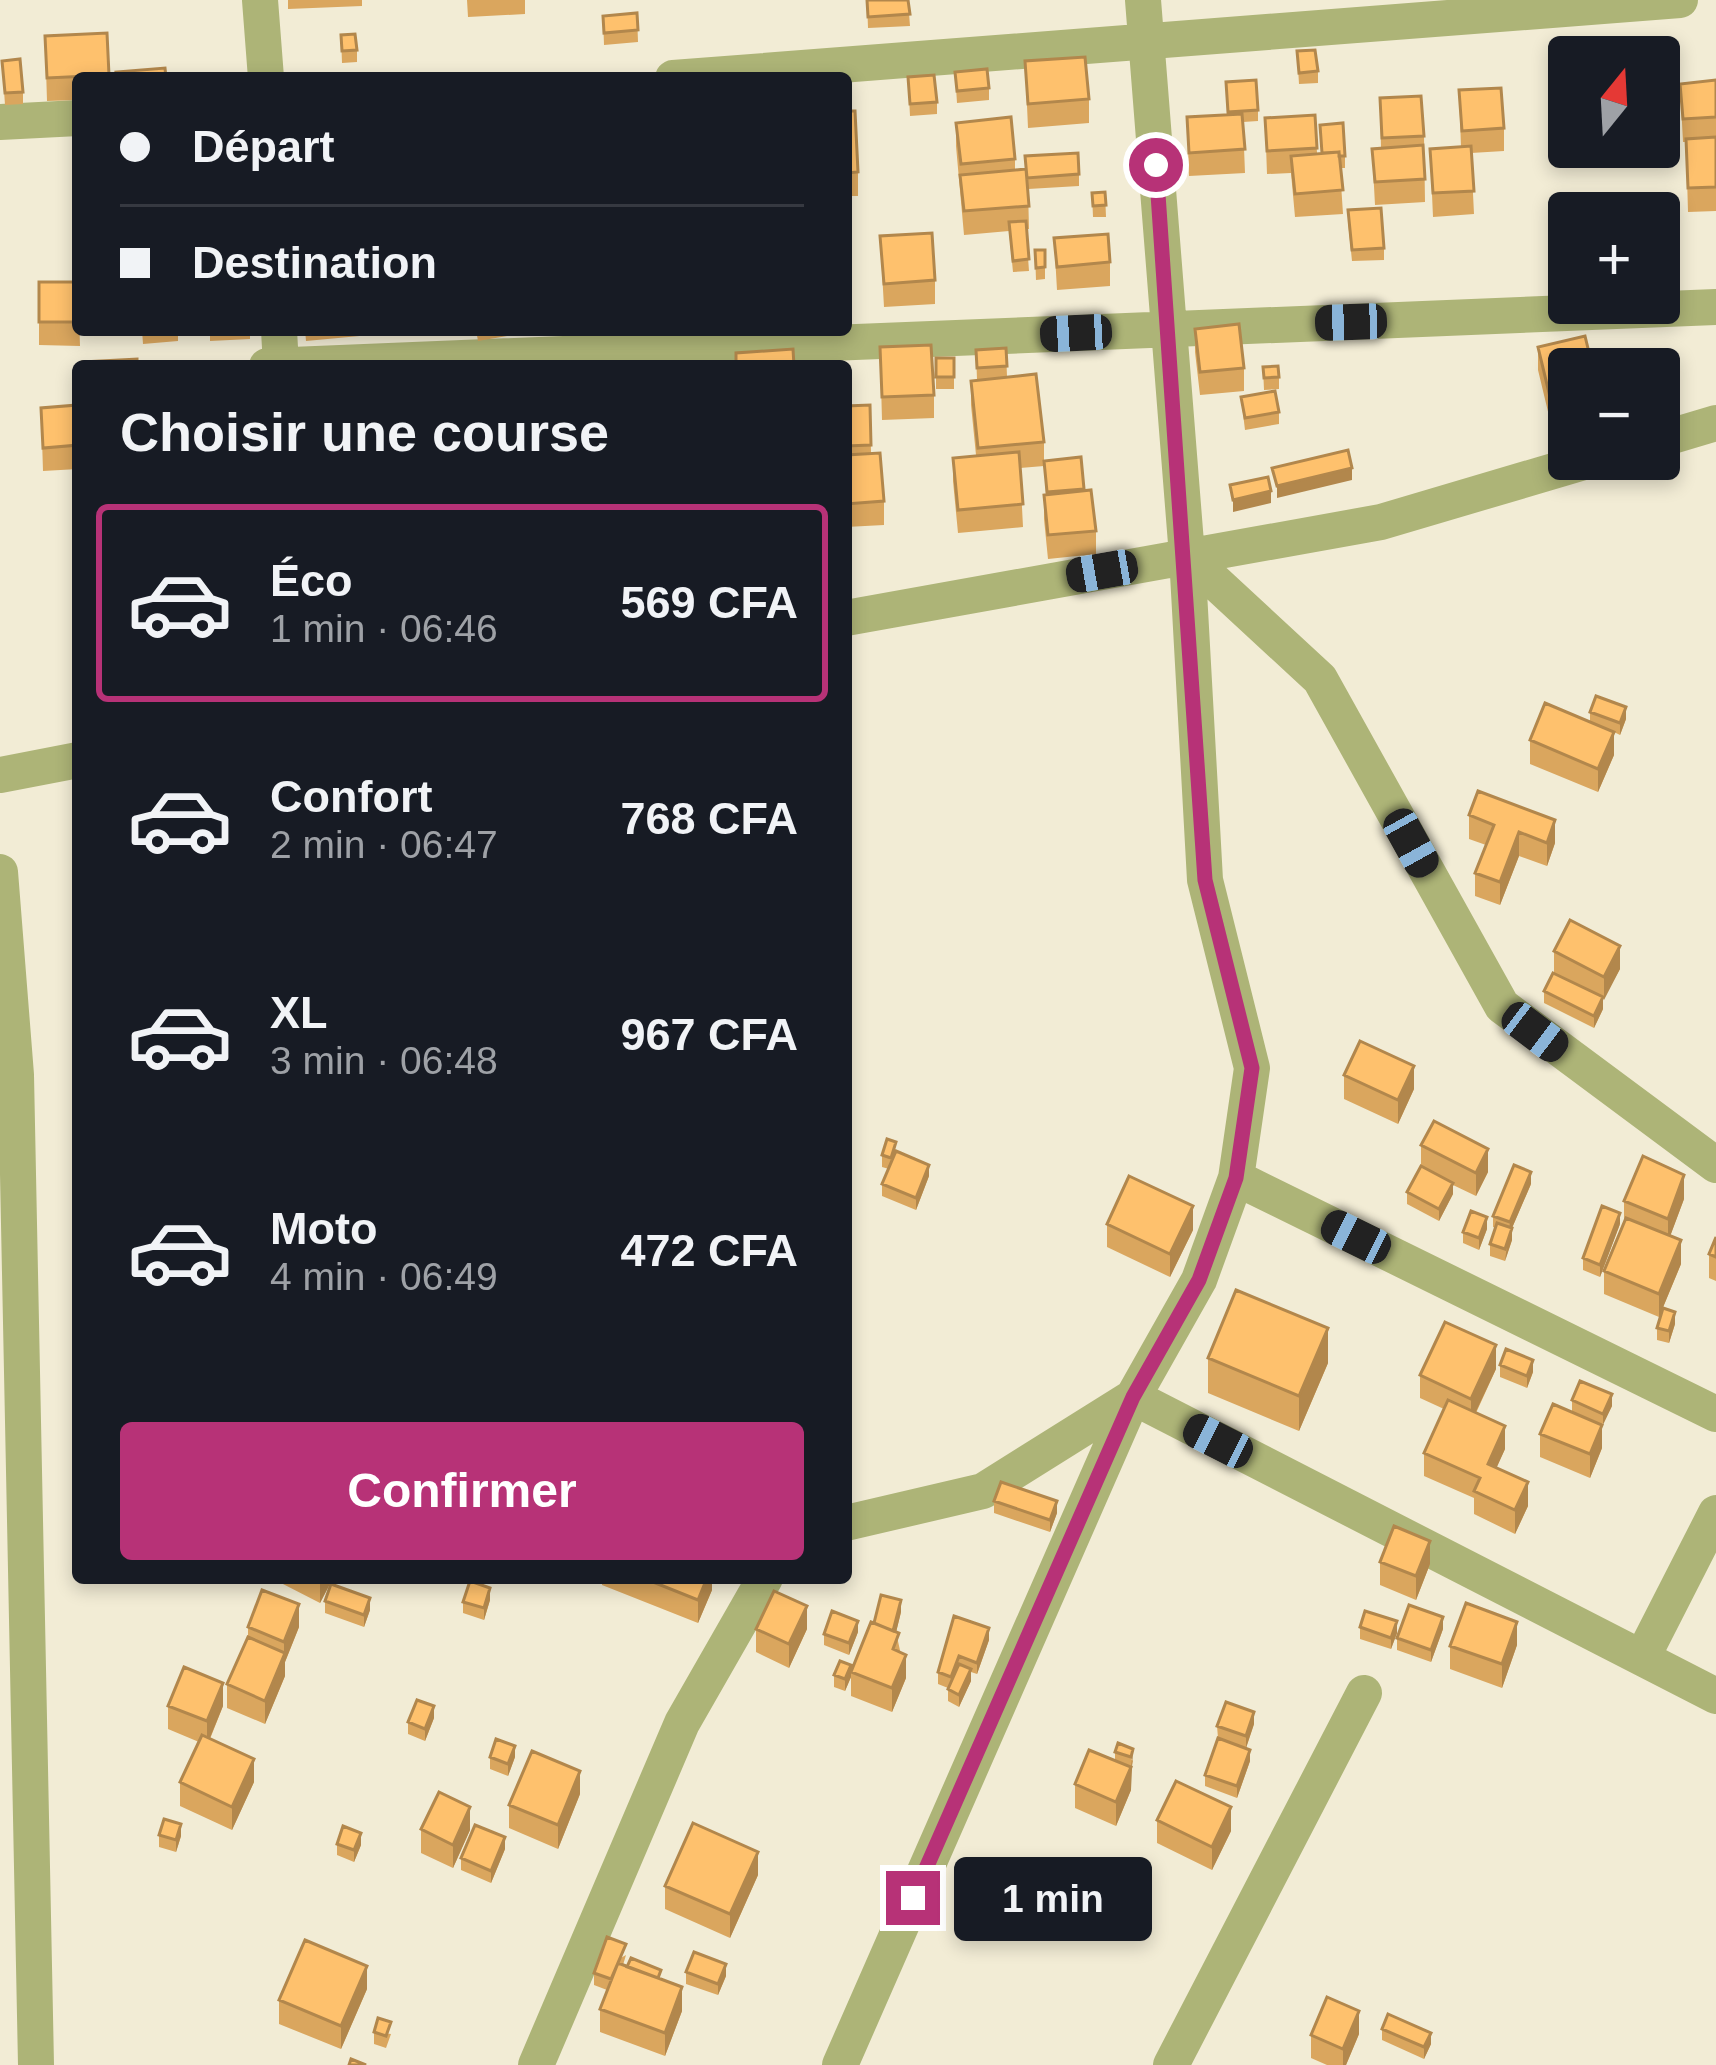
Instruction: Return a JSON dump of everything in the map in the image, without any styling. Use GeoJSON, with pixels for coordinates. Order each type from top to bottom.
{"type":"FeatureCollection","features":[{"type":"Feature","properties":{"kind":"street"},"geometry":{"type":"LineString","coordinates":[[260,0],[266,72]]}},
{"type":"Feature","properties":{"kind":"street"},"geometry":{"type":"LineString","coordinates":[[839,2065],[1133,1397],[1199,1280],[1236,1178],[1252,1068],[1205,880],[1187,556],[1143,0]]}},
{"type":"Feature","properties":{"kind":"street"},"geometry":{"type":"LineString","coordinates":[[750,72],[1680,0]]}},
{"type":"Feature","properties":{"kind":"street"},"geometry":{"type":"LineString","coordinates":[[0,122],[72,118]]}},
{"type":"Feature","properties":{"kind":"street"},"geometry":{"type":"LineString","coordinates":[[425,360],[1716,308]]}},
{"type":"Feature","properties":{"kind":"street"},"geometry":{"type":"LineString","coordinates":[[1680,434],[1716,423]]}},
{"type":"Feature","properties":{"kind":"street"},"geometry":{"type":"LineString","coordinates":[[852,617],[1381,522],[1548,473]]}},
{"type":"Feature","properties":{"kind":"street"},"geometry":{"type":"LineString","coordinates":[[1187,556],[1320,680],[1502,1006],[1716,1165]]}},
{"type":"Feature","properties":{"kind":"street"},"geometry":{"type":"LineString","coordinates":[[0,775],[72,761]]}},
{"type":"Feature","properties":{"kind":"street"},"geometry":{"type":"LineString","coordinates":[[0,872],[36,2065]]}},
{"type":"Feature","properties":{"kind":"street"},"geometry":{"type":"LineString","coordinates":[[1236,1178],[1716,1414]]}},
{"type":"Feature","properties":{"kind":"street"},"geometry":{"type":"LineString","coordinates":[[852,1522],[983,1490],[1133,1397]]}},
{"type":"Feature","properties":{"kind":"street"},"geometry":{"type":"LineString","coordinates":[[1133,1397],[1716,1696]]}},
{"type":"Feature","properties":{"kind":"street"},"geometry":{"type":"LineString","coordinates":[[1642,1658],[1716,1513]]}},
{"type":"Feature","properties":{"kind":"street"},"geometry":{"type":"LineString","coordinates":[[536,2065],[682,1723],[762,1584]]}},
{"type":"Feature","properties":{"kind":"street"},"geometry":{"type":"LineString","coordinates":[[1171,2065],[1364,1693]]}},
{"type":"Feature","properties":{"kind":"building"},"geometry":{"type":"Polygon","coordinates":[[[867,0],[908,0],[910,14],[868,17],[867,0]]]}},
{"type":"Feature","properties":{"kind":"building"},"geometry":{"type":"Polygon","coordinates":[[[637,13],[638,30],[604,33],[603,16],[637,13]]]}},
{"type":"Feature","properties":{"kind":"building"},"geometry":{"type":"Polygon","coordinates":[[[107,33],[109,72],[47,78],[45,36],[107,33]]]}},
{"type":"Feature","properties":{"kind":"building"},"geometry":{"type":"Polygon","coordinates":[[[355,34],[357,50],[342,51],[341,35],[355,34]]]}},
{"type":"Feature","properties":{"kind":"building"},"geometry":{"type":"Polygon","coordinates":[[[1315,50],[1318,71],[1299,73],[1297,51],[1315,50]]]}},
{"type":"Feature","properties":{"kind":"building"},"geometry":{"type":"Polygon","coordinates":[[[1085,57],[1089,99],[1028,104],[1025,61],[1085,57]]]}},
{"type":"Feature","properties":{"kind":"building"},"geometry":{"type":"Polygon","coordinates":[[[20,59],[23,92],[5,93],[2,61],[20,59]]]}},
{"type":"Feature","properties":{"kind":"building"},"geometry":{"type":"Polygon","coordinates":[[[165,68],[165,72],[116,72],[165,68]]]}},
{"type":"Feature","properties":{"kind":"building"},"geometry":{"type":"Polygon","coordinates":[[[987,69],[989,88],[957,91],[955,72],[987,69]]]}},
{"type":"Feature","properties":{"kind":"building"},"geometry":{"type":"Polygon","coordinates":[[[934,75],[937,102],[910,104],[908,77],[934,75]]]}},
{"type":"Feature","properties":{"kind":"building"},"geometry":{"type":"Polygon","coordinates":[[[1256,80],[1258,110],[1228,112],[1226,82],[1256,80]]]}},
{"type":"Feature","properties":{"kind":"building"},"geometry":{"type":"Polygon","coordinates":[[[1716,80],[1716,117],[1683,119],[1680,84],[1716,80]]]}},
{"type":"Feature","properties":{"kind":"building"},"geometry":{"type":"Polygon","coordinates":[[[1501,88],[1504,128],[1462,131],[1459,90],[1501,88]]]}},
{"type":"Feature","properties":{"kind":"building"},"geometry":{"type":"Polygon","coordinates":[[[1421,96],[1424,136],[1382,138],[1380,98],[1421,96]]]}},
{"type":"Feature","properties":{"kind":"building"},"geometry":{"type":"Polygon","coordinates":[[[852,111],[855,111],[858,172],[852,172],[852,111]]]}},
{"type":"Feature","properties":{"kind":"building"},"geometry":{"type":"Polygon","coordinates":[[[1242,114],[1245,149],[1189,153],[1187,117],[1242,114]]]}},
{"type":"Feature","properties":{"kind":"building"},"geometry":{"type":"Polygon","coordinates":[[[1315,115],[1317,148],[1267,151],[1265,118],[1315,115]]]}},
{"type":"Feature","properties":{"kind":"building"},"geometry":{"type":"Polygon","coordinates":[[[1011,117],[1015,159],[961,164],[956,123],[1011,117]]]}},
{"type":"Feature","properties":{"kind":"building"},"geometry":{"type":"Polygon","coordinates":[[[1343,123],[1345,156],[1322,153],[1320,125],[1343,123]]]}},
{"type":"Feature","properties":{"kind":"building"},"geometry":{"type":"Polygon","coordinates":[[[1716,137],[1716,187],[1688,188],[1686,139],[1716,137]]]}},
{"type":"Feature","properties":{"kind":"building"},"geometry":{"type":"Polygon","coordinates":[[[1423,145],[1425,179],[1375,182],[1372,149],[1423,145]]]}},
{"type":"Feature","properties":{"kind":"building"},"geometry":{"type":"Polygon","coordinates":[[[1471,146],[1474,191],[1433,193],[1430,149],[1471,146]]]}},
{"type":"Feature","properties":{"kind":"building"},"geometry":{"type":"Polygon","coordinates":[[[1339,152],[1343,190],[1295,194],[1291,156],[1339,152]]]}},
{"type":"Feature","properties":{"kind":"building"},"geometry":{"type":"Polygon","coordinates":[[[1078,153],[1079,174],[1027,178],[1025,156],[1078,153]]]}},
{"type":"Feature","properties":{"kind":"building"},"geometry":{"type":"Polygon","coordinates":[[[1026,169],[1029,206],[964,211],[960,175],[1026,169]]]}},
{"type":"Feature","properties":{"kind":"building"},"geometry":{"type":"Polygon","coordinates":[[[1105,192],[1106,205],[1093,206],[1092,193],[1105,192]]]}},
{"type":"Feature","properties":{"kind":"building"},"geometry":{"type":"Polygon","coordinates":[[[1381,208],[1384,248],[1352,250],[1348,210],[1381,208]]]}},
{"type":"Feature","properties":{"kind":"building"},"geometry":{"type":"Polygon","coordinates":[[[1026,221],[1029,259],[1013,261],[1009,222],[1026,221]]]}},
{"type":"Feature","properties":{"kind":"building"},"geometry":{"type":"Polygon","coordinates":[[[932,233],[935,280],[884,284],[880,236],[932,233]]]}},
{"type":"Feature","properties":{"kind":"building"},"geometry":{"type":"Polygon","coordinates":[[[1108,234],[1110,262],[1057,267],[1054,238],[1108,234]]]}},
{"type":"Feature","properties":{"kind":"building"},"geometry":{"type":"Polygon","coordinates":[[[1035,250],[1045,250],[1045,267],[1036,268],[1035,250]]]}},
{"type":"Feature","properties":{"kind":"building"},"geometry":{"type":"Polygon","coordinates":[[[39,282],[72,282],[72,322],[39,322],[39,282]]]}},
{"type":"Feature","properties":{"kind":"building"},"geometry":{"type":"Polygon","coordinates":[[[1239,324],[1244,368],[1200,372],[1195,329],[1239,324]]]}},
{"type":"Feature","properties":{"kind":"building"},"geometry":{"type":"Polygon","coordinates":[[[1585,336],[1588,348],[1548,348],[1548,389],[1538,347],[1585,336]]]}},
{"type":"Feature","properties":{"kind":"building"},"geometry":{"type":"Polygon","coordinates":[[[931,345],[934,395],[882,397],[880,347],[931,345]]]}},
{"type":"Feature","properties":{"kind":"building"},"geometry":{"type":"Polygon","coordinates":[[[1006,348],[1007,366],[977,368],[976,350],[1006,348]]]}},
{"type":"Feature","properties":{"kind":"building"},"geometry":{"type":"Polygon","coordinates":[[[793,349],[794,360],[736,360],[736,353],[793,349]]]}},
{"type":"Feature","properties":{"kind":"building"},"geometry":{"type":"Polygon","coordinates":[[[936,358],[954,358],[954,377],[936,377],[936,358]]]}},
{"type":"Feature","properties":{"kind":"building"},"geometry":{"type":"Polygon","coordinates":[[[1278,366],[1279,377],[1264,378],[1263,367],[1278,366]]]}},
{"type":"Feature","properties":{"kind":"building"},"geometry":{"type":"Polygon","coordinates":[[[1036,374],[1044,442],[978,448],[971,381],[1036,374]]]}},
{"type":"Feature","properties":{"kind":"building"},"geometry":{"type":"Polygon","coordinates":[[[1275,391],[1279,412],[1245,418],[1241,397],[1275,391]]]}},
{"type":"Feature","properties":{"kind":"building"},"geometry":{"type":"Polygon","coordinates":[[[72,405],[72,446],[43,448],[41,408],[72,405]]]}},
{"type":"Feature","properties":{"kind":"building"},"geometry":{"type":"Polygon","coordinates":[[[870,405],[871,445],[852,446],[852,406],[870,405]]]}},
{"type":"Feature","properties":{"kind":"building"},"geometry":{"type":"Polygon","coordinates":[[[1348,450],[1352,468],[1277,486],[1272,468],[1348,450]]]}},
{"type":"Feature","properties":{"kind":"building"},"geometry":{"type":"Polygon","coordinates":[[[1019,452],[1023,504],[958,510],[953,458],[1019,452]]]}},
{"type":"Feature","properties":{"kind":"building"},"geometry":{"type":"Polygon","coordinates":[[[880,453],[884,501],[852,504],[852,455],[880,453]]]}},
{"type":"Feature","properties":{"kind":"building"},"geometry":{"type":"Polygon","coordinates":[[[1081,457],[1084,489],[1047,492],[1044,461],[1081,457]]]}},
{"type":"Feature","properties":{"kind":"building"},"geometry":{"type":"Polygon","coordinates":[[[1268,477],[1271,491],[1233,500],[1230,485],[1268,477]]]}},
{"type":"Feature","properties":{"kind":"building"},"geometry":{"type":"Polygon","coordinates":[[[1091,490],[1096,531],[1048,535],[1044,495],[1091,490]]]}},
{"type":"Feature","properties":{"kind":"building"},"geometry":{"type":"Polygon","coordinates":[[[1596,696],[1626,707],[1620,723],[1590,712],[1596,696]]]}},
{"type":"Feature","properties":{"kind":"building"},"geometry":{"type":"Polygon","coordinates":[[[1545,703],[1614,732],[1598,769],[1530,740],[1545,703]]]}},
{"type":"Feature","properties":{"kind":"building"},"geometry":{"type":"Polygon","coordinates":[[[1478,791],[1555,820],[1547,843],[1519,832],[1500,882],[1475,873],[1494,825],[1469,815],[1478,791]]]}},
{"type":"Feature","properties":{"kind":"building"},"geometry":{"type":"Polygon","coordinates":[[[1570,920],[1620,946],[1604,977],[1554,951],[1570,920]]]}},
{"type":"Feature","properties":{"kind":"building"},"geometry":{"type":"Polygon","coordinates":[[[1553,973],[1603,997],[1594,1016],[1544,991],[1553,973]]]}},
{"type":"Feature","properties":{"kind":"building"},"geometry":{"type":"Polygon","coordinates":[[[1360,1041],[1414,1066],[1398,1100],[1344,1075],[1360,1041]]]}},
{"type":"Feature","properties":{"kind":"building"},"geometry":{"type":"Polygon","coordinates":[[[1434,1121],[1488,1149],[1476,1173],[1421,1145],[1434,1121]]]}},
{"type":"Feature","properties":{"kind":"building"},"geometry":{"type":"Polygon","coordinates":[[[887,1139],[896,1142],[891,1158],[882,1155],[887,1139]]]}},
{"type":"Feature","properties":{"kind":"building"},"geometry":{"type":"Polygon","coordinates":[[[896,1151],[929,1165],[916,1198],[882,1184],[896,1151]]]}},
{"type":"Feature","properties":{"kind":"building"},"geometry":{"type":"Polygon","coordinates":[[[1643,1156],[1684,1175],[1668,1219],[1624,1201],[1643,1156]]]}},
{"type":"Feature","properties":{"kind":"building"},"geometry":{"type":"Polygon","coordinates":[[[1514,1165],[1531,1172],[1510,1222],[1493,1216],[1514,1165]]]}},
{"type":"Feature","properties":{"kind":"building"},"geometry":{"type":"Polygon","coordinates":[[[1421,1166],[1453,1183],[1439,1209],[1407,1192],[1421,1166]]]}},
{"type":"Feature","properties":{"kind":"building"},"geometry":{"type":"Polygon","coordinates":[[[1129,1176],[1193,1206],[1170,1254],[1107,1224],[1129,1176]]]}},
{"type":"Feature","properties":{"kind":"building"},"geometry":{"type":"Polygon","coordinates":[[[1602,1206],[1620,1213],[1600,1265],[1583,1258],[1602,1206]]]}},
{"type":"Feature","properties":{"kind":"building"},"geometry":{"type":"Polygon","coordinates":[[[1471,1211],[1487,1217],[1479,1238],[1463,1232],[1471,1211]]]}},
{"type":"Feature","properties":{"kind":"building"},"geometry":{"type":"Polygon","coordinates":[[[1626,1218],[1681,1240],[1659,1294],[1604,1271],[1626,1218]]]}},
{"type":"Feature","properties":{"kind":"building"},"geometry":{"type":"Polygon","coordinates":[[[1497,1223],[1512,1228],[1505,1249],[1490,1244],[1497,1223]]]}},
{"type":"Feature","properties":{"kind":"building"},"geometry":{"type":"Polygon","coordinates":[[[1236,1290],[1328,1328],[1299,1396],[1208,1358],[1236,1290]]]}},
{"type":"Feature","properties":{"kind":"building"},"geometry":{"type":"Polygon","coordinates":[[[1663,1308],[1675,1312],[1669,1331],[1657,1328],[1663,1308]]]}},
{"type":"Feature","properties":{"kind":"building"},"geometry":{"type":"Polygon","coordinates":[[[1445,1322],[1496,1345],[1471,1399],[1420,1375],[1445,1322]]]}},
{"type":"Feature","properties":{"kind":"building"},"geometry":{"type":"Polygon","coordinates":[[[1506,1349],[1533,1360],[1527,1376],[1500,1365],[1506,1349]]]}},
{"type":"Feature","properties":{"kind":"building"},"geometry":{"type":"Polygon","coordinates":[[[1580,1381],[1612,1394],[1603,1414],[1572,1400],[1580,1381]]]}},
{"type":"Feature","properties":{"kind":"building"},"geometry":{"type":"Polygon","coordinates":[[[1448,1400],[1505,1426],[1488,1464],[1528,1482],[1515,1510],[1474,1491],[1480,1478],[1424,1453],[1448,1400]]]}},
{"type":"Feature","properties":{"kind":"building"},"geometry":{"type":"Polygon","coordinates":[[[1553,1404],[1602,1425],[1590,1454],[1540,1434],[1553,1404]]]}},
{"type":"Feature","properties":{"kind":"building"},"geometry":{"type":"Polygon","coordinates":[[[1001,1482],[1057,1501],[1050,1520],[994,1501],[1001,1482]]]}},
{"type":"Feature","properties":{"kind":"building"},"geometry":{"type":"Polygon","coordinates":[[[1394,1526],[1430,1541],[1416,1576],[1380,1562],[1394,1526]]]}},
{"type":"Feature","properties":{"kind":"building"},"geometry":{"type":"Polygon","coordinates":[[[331,1584],[370,1598],[364,1615],[325,1601],[331,1584]]]}},
{"type":"Feature","properties":{"kind":"building"},"geometry":{"type":"Polygon","coordinates":[[[469,1584],[490,1588],[484,1608],[463,1602],[469,1584]]]}},
{"type":"Feature","properties":{"kind":"building"},"geometry":{"type":"Polygon","coordinates":[[[658,1584],[705,1584],[698,1600],[658,1584]]]}},
{"type":"Feature","properties":{"kind":"building"},"geometry":{"type":"Polygon","coordinates":[[[262,1590],[299,1604],[284,1642],[248,1627],[262,1590]]]}},
{"type":"Feature","properties":{"kind":"building"},"geometry":{"type":"Polygon","coordinates":[[[774,1591],[807,1606],[789,1644],[756,1629],[774,1591]]]}},
{"type":"Feature","properties":{"kind":"building"},"geometry":{"type":"Polygon","coordinates":[[[881,1595],[901,1600],[893,1631],[874,1623],[881,1595]]]}},
{"type":"Feature","properties":{"kind":"building"},"geometry":{"type":"Polygon","coordinates":[[[1466,1603],[1517,1622],[1502,1664],[1450,1646],[1466,1603]]]}},
{"type":"Feature","properties":{"kind":"building"},"geometry":{"type":"Polygon","coordinates":[[[1409,1605],[1443,1617],[1431,1650],[1397,1638],[1409,1605]]]}},
{"type":"Feature","properties":{"kind":"building"},"geometry":{"type":"Polygon","coordinates":[[[832,1611],[858,1621],[849,1643],[824,1634],[832,1611]]]}},
{"type":"Feature","properties":{"kind":"building"},"geometry":{"type":"Polygon","coordinates":[[[1365,1611],[1397,1621],[1391,1638],[1360,1627],[1365,1611]]]}},
{"type":"Feature","properties":{"kind":"building"},"geometry":{"type":"Polygon","coordinates":[[[954,1616],[989,1628],[977,1663],[959,1656],[951,1677],[938,1672],[954,1616]]]}},
{"type":"Feature","properties":{"kind":"building"},"geometry":{"type":"Polygon","coordinates":[[[871,1622],[899,1633],[893,1649],[906,1655],[892,1688],[851,1672],[871,1622]]]}},
{"type":"Feature","properties":{"kind":"building"},"geometry":{"type":"Polygon","coordinates":[[[248,1637],[285,1653],[265,1701],[227,1684],[248,1637]]]}},
{"type":"Feature","properties":{"kind":"building"},"geometry":{"type":"Polygon","coordinates":[[[840,1661],[851,1665],[845,1679],[834,1675],[840,1661]]]}},
{"type":"Feature","properties":{"kind":"building"},"geometry":{"type":"Polygon","coordinates":[[[959,1664],[971,1669],[959,1695],[948,1689],[959,1664]]]}},
{"type":"Feature","properties":{"kind":"building"},"geometry":{"type":"Polygon","coordinates":[[[184,1667],[223,1683],[207,1721],[168,1706],[184,1667]]]}},
{"type":"Feature","properties":{"kind":"building"},"geometry":{"type":"Polygon","coordinates":[[[417,1700],[434,1706],[425,1729],[408,1722],[417,1700]]]}},
{"type":"Feature","properties":{"kind":"building"},"geometry":{"type":"Polygon","coordinates":[[[1226,1702],[1254,1712],[1246,1736],[1217,1726],[1226,1702]]]}},
{"type":"Feature","properties":{"kind":"building"},"geometry":{"type":"Polygon","coordinates":[[[202,1735],[254,1759],[232,1807],[180,1782],[202,1735]]]}},
{"type":"Feature","properties":{"kind":"building"},"geometry":{"type":"Polygon","coordinates":[[[1218,1738],[1250,1750],[1237,1786],[1205,1775],[1218,1738]]]}},
{"type":"Feature","properties":{"kind":"building"},"geometry":{"type":"Polygon","coordinates":[[[496,1739],[515,1746],[508,1764],[490,1757],[496,1739]]]}},
{"type":"Feature","properties":{"kind":"building"},"geometry":{"type":"Polygon","coordinates":[[[1118,1743],[1133,1749],[1131,1757],[1115,1752],[1118,1743]]]}},
{"type":"Feature","properties":{"kind":"building"},"geometry":{"type":"Polygon","coordinates":[[[1089,1750],[1131,1767],[1116,1802],[1075,1784],[1089,1750]]]}},
{"type":"Feature","properties":{"kind":"building"},"geometry":{"type":"Polygon","coordinates":[[[532,1751],[580,1771],[558,1825],[509,1805],[532,1751]]]}},
{"type":"Feature","properties":{"kind":"building"},"geometry":{"type":"Polygon","coordinates":[[[1176,1781],[1231,1807],[1212,1847],[1157,1820],[1176,1781]]]}},
{"type":"Feature","properties":{"kind":"building"},"geometry":{"type":"Polygon","coordinates":[[[439,1792],[470,1807],[453,1845],[421,1829],[439,1792]]]}},
{"type":"Feature","properties":{"kind":"building"},"geometry":{"type":"Polygon","coordinates":[[[164,1819],[181,1824],[176,1840],[159,1835],[164,1819]]]}},
{"type":"Feature","properties":{"kind":"building"},"geometry":{"type":"Polygon","coordinates":[[[693,1823],[758,1852],[730,1914],[665,1886],[693,1823]]]}},
{"type":"Feature","properties":{"kind":"building"},"geometry":{"type":"Polygon","coordinates":[[[475,1825],[505,1837],[491,1871],[461,1858],[475,1825]]]}},
{"type":"Feature","properties":{"kind":"building"},"geometry":{"type":"Polygon","coordinates":[[[343,1826],[361,1833],[354,1850],[337,1844],[343,1826]]]}},
{"type":"Feature","properties":{"kind":"building"},"geometry":{"type":"Polygon","coordinates":[[[607,1937],[626,1944],[611,1979],[594,1973],[607,1937]]]}},
{"type":"Feature","properties":{"kind":"building"},"geometry":{"type":"Polygon","coordinates":[[[305,1940],[367,1966],[341,2026],[279,2000],[305,1940]]]}},
{"type":"Feature","properties":{"kind":"building"},"geometry":{"type":"Polygon","coordinates":[[[694,1952],[726,1964],[718,1984],[686,1972],[694,1952]]]}},
{"type":"Feature","properties":{"kind":"building"},"geometry":{"type":"Polygon","coordinates":[[[631,1958],[661,1970],[658,1978],[627,1967],[631,1958]]]}},
{"type":"Feature","properties":{"kind":"building"},"geometry":{"type":"Polygon","coordinates":[[[618,1963],[682,1987],[665,2033],[600,2009],[618,1963]]]}},
{"type":"Feature","properties":{"kind":"building"},"geometry":{"type":"Polygon","coordinates":[[[1327,1997],[1359,2011],[1343,2049],[1311,2035],[1327,1997]]]}},
{"type":"Feature","properties":{"kind":"building"},"geometry":{"type":"Polygon","coordinates":[[[1388,2014],[1431,2033],[1424,2047],[1382,2029],[1388,2014]]]}},
{"type":"Feature","properties":{"kind":"building"},"geometry":{"type":"Polygon","coordinates":[[[378,2018],[391,2022],[386,2036],[374,2032],[378,2018]]]}},
{"type":"Feature","properties":{"kind":"route"},"geometry":{"type":"LineString","coordinates":[[913,1898],[1133,1397],[1199,1280],[1236,1178],[1252,1068],[1205,880],[1187,556],[1156,165]]}}]}
